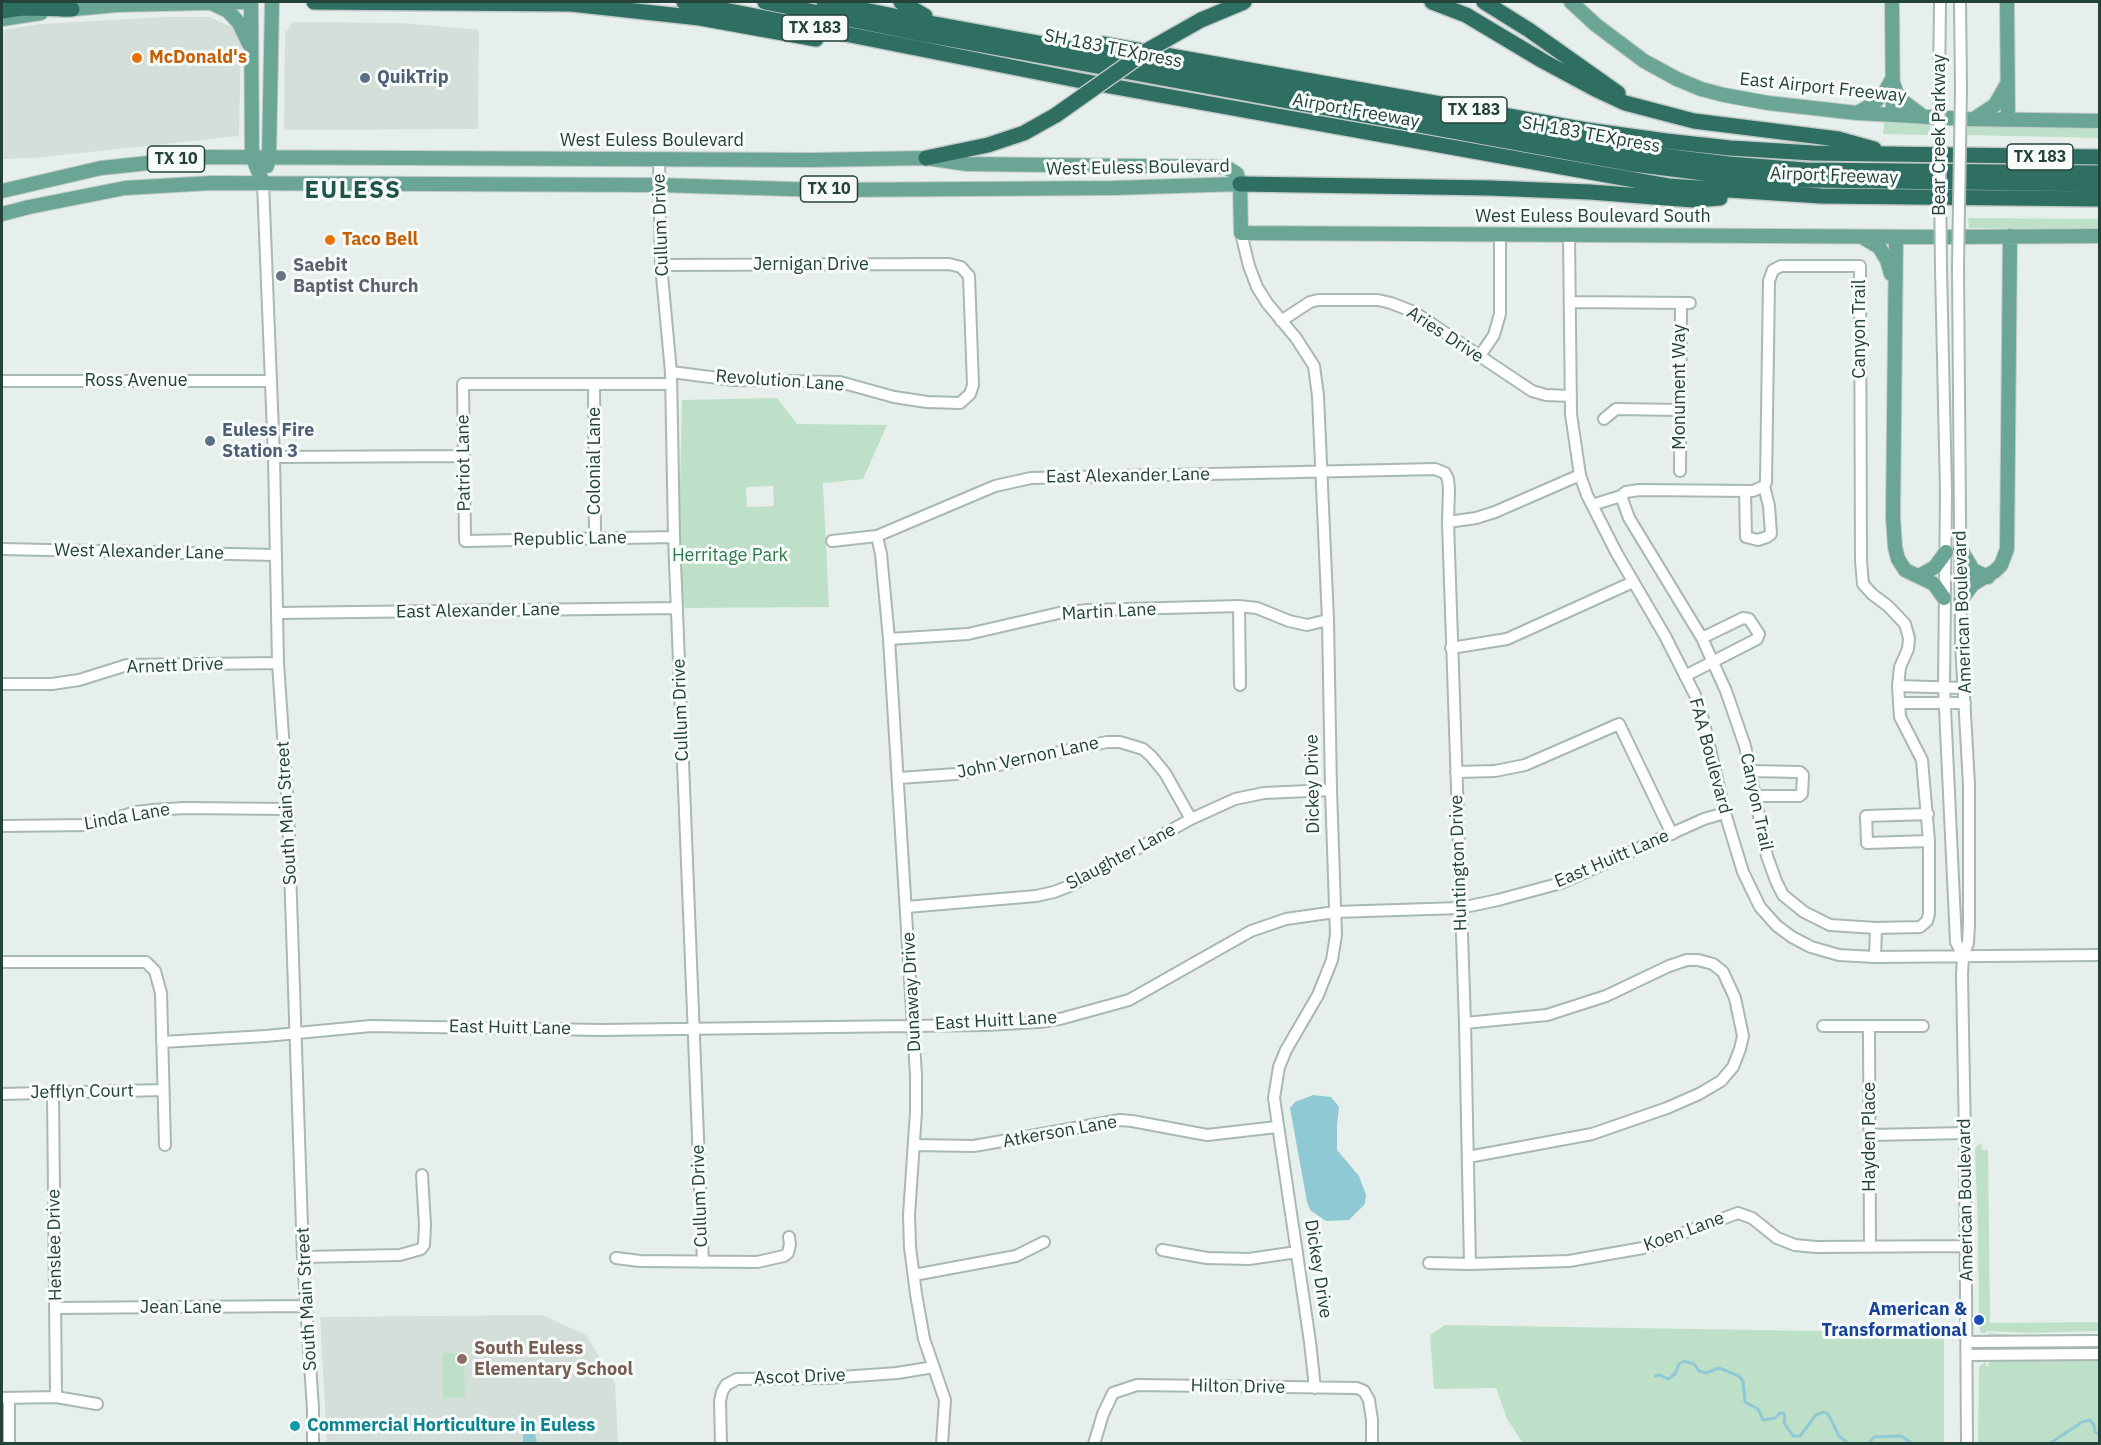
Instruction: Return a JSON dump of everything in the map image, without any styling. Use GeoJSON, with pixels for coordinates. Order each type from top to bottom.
{"type":"FeatureCollection","features":[{"type":"Feature","properties":{"kind":"highway"},"geometry":{"type":"LineString","coordinates":[[314,2],[571,4],[700,18],[883,51],[945,55]]}},
{"type":"Feature","properties":{"kind":"highway","name":"Airport Freeway"},"geometry":{"type":"LineString","coordinates":[[684,2],[945,55],[1668,186],[1771,194],[1873,198],[2100,199]]}},
{"type":"Feature","properties":{"kind":"highway","name":"SH 183 TEXpress"},"geometry":{"type":"LineString","coordinates":[[765,2],[922,34],[1633,164],[1727,176],[1811,180],[1896,183],[2100,184]]}},
{"type":"Feature","properties":{"kind":"highway","name":"SH 183 TEXpress"},"geometry":{"type":"LineString","coordinates":[[824,2],[1641,153],[1729,164],[1805,170],[2100,173]]}},
{"type":"Feature","properties":{"kind":"highway","name":"Airport Freeway"},"geometry":{"type":"LineString","coordinates":[[857,2],[926,16],[1130,49],[1587,130],[1730,148],[1898,155],[2100,157]]}},
{"type":"Feature","properties":{"kind":"highway"},"geometry":{"type":"LineString","coordinates":[[901,2],[926,16]]}},
{"type":"Feature","properties":{"kind":"highway"},"geometry":{"type":"LineString","coordinates":[[926,158],[988,145],[1024,133],[1056,114],[1148,50],[1201,20],[1244,2]]}},
{"type":"Feature","properties":{"kind":"highway"},"geometry":{"type":"LineString","coordinates":[[1432,2],[1466,15],[1578,80],[1625,103],[1694,121],[1838,139],[1898,155]]}},
{"type":"Feature","properties":{"kind":"highway"},"geometry":{"type":"LineString","coordinates":[[1484,2],[1529,30],[1616,91],[1625,103]]}},
{"type":"Feature","properties":{"kind":"highway"},"geometry":{"type":"LineString","coordinates":[[2,11],[21,8],[72,9]]}},
{"type":"Feature","properties":{"kind":"highway"},"geometry":{"type":"LineString","coordinates":[[1240,184],[1491,188],[1590,192],[1693,200],[1771,194]]}},
{"type":"Feature","properties":{"kind":"main road"},"geometry":{"type":"LineString","coordinates":[[212,2],[228,11],[239,23],[251,49]]}},
{"type":"Feature","properties":{"kind":"main road"},"geometry":{"type":"LineString","coordinates":[[2,19],[72,9],[249,2],[252,156],[263,183]]}},
{"type":"Feature","properties":{"kind":"main road"},"geometry":{"type":"LineString","coordinates":[[263,183],[269,157],[272,2]]}},
{"type":"Feature","properties":{"kind":"main road","name":"East Airport Freeway"},"geometry":{"type":"LineString","coordinates":[[1571,2],[1612,38],[1644,61],[1701,89],[1724,95],[1768,103],[1893,116],[2100,121]]}},
{"type":"Feature","properties":{"kind":"main road"},"geometry":{"type":"LineString","coordinates":[[1892,2],[1893,116]]}},
{"type":"Feature","properties":{"kind":"main road"},"geometry":{"type":"LineString","coordinates":[[2007,2],[2008,120]]}},
{"type":"Feature","properties":{"kind":"main road"},"geometry":{"type":"LineString","coordinates":[[1857,113],[1873,104],[1885,92],[1892,79]]}},
{"type":"Feature","properties":{"kind":"main road"},"geometry":{"type":"LineString","coordinates":[[1892,79],[1896,92],[1904,102],[1924,117]]}},
{"type":"Feature","properties":{"kind":"main road"},"geometry":{"type":"LineString","coordinates":[[1974,119],[1995,105],[2007,84]]}},
{"type":"Feature","properties":{"kind":"main road"},"geometry":{"type":"LineString","coordinates":[[2007,84],[2012,101],[2019,110],[2040,120]]}},
{"type":"Feature","properties":{"kind":"main road","name":"West Euless Boulevard"},"geometry":{"type":"LineString","coordinates":[[2,191],[101,168],[162,160],[252,156],[811,160],[926,158],[967,164],[1226,167],[1237,174],[1240,184],[1113,188],[823,190],[658,185],[263,183],[161,185],[125,188],[2,214]]}},
{"type":"Feature","properties":{"kind":"main road"},"geometry":{"type":"LineString","coordinates":[[1113,188],[1114,166]]}},
{"type":"Feature","properties":{"kind":"main road"},"geometry":{"type":"LineString","coordinates":[[37,182],[44,204]]}},
{"type":"Feature","properties":{"kind":"main road","name":"Dickey Drive"},"geometry":{"type":"LineString","coordinates":[[1240,184],[1241,233]]}},
{"type":"Feature","properties":{"kind":"main road","name":"West Euless Boulevard South"},"geometry":{"type":"LineString","coordinates":[[1241,233],[1985,236]]}},
{"type":"Feature","properties":{"kind":"main road"},"geometry":{"type":"LineString","coordinates":[[2009,273],[2014,257],[2036,235]]}},
{"type":"Feature","properties":{"kind":"main road"},"geometry":{"type":"LineString","coordinates":[[1860,236],[1879,247],[1887,260],[1895,288]]}},
{"type":"Feature","properties":{"kind":"main road"},"geometry":{"type":"LineString","coordinates":[[1985,236],[2100,236]]}},
{"type":"Feature","properties":{"kind":"main road"},"geometry":{"type":"LineString","coordinates":[[1985,236],[1998,244],[2009,273]]}},
{"type":"Feature","properties":{"kind":"main road"},"geometry":{"type":"LineString","coordinates":[[1960,600],[1973,584],[1995,571],[2005,557],[2009,529],[2010,236]]}},
{"type":"Feature","properties":{"kind":"main road"},"geometry":{"type":"LineString","coordinates":[[1896,237],[1893,506],[1895,547],[1898,559],[1905,570],[1934,584],[1944,598]]}},
{"type":"Feature","properties":{"kind":"main road"},"geometry":{"type":"LineString","coordinates":[[1895,288],[1899,256],[1910,244],[1921,237]]}},
{"type":"Feature","properties":{"kind":"main road"},"geometry":{"type":"LineString","coordinates":[[1960,548],[1973,570],[1988,577]]}},
{"type":"Feature","properties":{"kind":"main road"},"geometry":{"type":"LineString","coordinates":[[1919,576],[1935,567],[1946,552]]}},
{"type":"Feature","properties":{"kind":"street","name":"Bear Creek Parkway"},"geometry":{"type":"LineString","coordinates":[[1940,2],[1941,269]]}},
{"type":"Feature","properties":{"kind":"street","name":"Bear Creek Parkway"},"geometry":{"type":"LineString","coordinates":[[1958,267],[1960,2]]}},
{"type":"Feature","properties":{"kind":"street","name":"Cullum Drive"},"geometry":{"type":"LineString","coordinates":[[659,159],[661,265],[671,372],[674,537],[702,1262]]}},
{"type":"Feature","properties":{"kind":"street","name":"South Main Street"},"geometry":{"type":"LineString","coordinates":[[263,183],[274,456],[278,663],[288,809],[303,1257],[313,1443]]}},
{"type":"Feature","properties":{"kind":"street","name":"Dickey Drive"},"geometry":{"type":"LineString","coordinates":[[1241,233],[1257,287],[1307,353],[1314,366],[1318,396],[1328,620],[1336,935],[1332,960],[1318,995],[1279,1066],[1274,1098],[1315,1388]]}},
{"type":"Feature","properties":{"kind":"street"},"geometry":{"type":"LineString","coordinates":[[1479,357],[1494,335],[1500,314],[1500,235]]}},
{"type":"Feature","properties":{"kind":"street","name":"FAA Boulevard"},"geometry":{"type":"LineString","coordinates":[[1569,236],[1571,414],[1580,475],[1592,505],[1695,695],[1703,719],[1725,813],[1743,872],[1760,907],[1777,926],[1811,947],[1839,955],[1875,957],[2100,955]]}},
{"type":"Feature","properties":{"kind":"street","name":"Jernigan Drive"},"geometry":{"type":"LineString","coordinates":[[661,265],[950,264],[961,267],[969,276],[973,385],[970,394],[960,403]]}},
{"type":"Feature","properties":{"kind":"street","name":"Canyon Trail"},"geometry":{"type":"LineString","coordinates":[[1764,486],[1766,482],[1769,281],[1773,270],[1781,266],[1860,266],[1863,584],[1905,624],[1908,633],[1908,649],[1899,667],[1898,686]]}},
{"type":"Feature","properties":{"kind":"street","name":"American Boulevard"},"geometry":{"type":"LineString","coordinates":[[1958,267],[1960,600],[1969,785],[1969,923],[1968,943],[1963,956],[1967,1443]]}},
{"type":"Feature","properties":{"kind":"street","name":"American Boulevard"},"geometry":{"type":"LineString","coordinates":[[1941,269],[1946,492],[1944,687],[1956,942],[1963,956]]}},
{"type":"Feature","properties":{"kind":"street","name":"Aries Drive"},"geometry":{"type":"LineString","coordinates":[[1281,321],[1310,302],[1318,300],[1378,300],[1403,306],[1532,391],[1546,395],[1571,396]]}},
{"type":"Feature","properties":{"kind":"street","name":"Monument Way"},"geometry":{"type":"LineString","coordinates":[[1570,302],[1685,303],[1680,410],[1680,471]]}},
{"type":"Feature","properties":{"kind":"street","name":"Revolution Lane"},"geometry":{"type":"LineString","coordinates":[[671,372],[734,380],[840,382],[894,397],[960,403]]}},
{"type":"Feature","properties":{"kind":"street","name":"Ross Avenue"},"geometry":{"type":"LineString","coordinates":[[2,381],[271,381]]}},
{"type":"Feature","properties":{"kind":"street","name":"Patriot Lane"},"geometry":{"type":"LineString","coordinates":[[465,541],[463,384],[594,384]]}},
{"type":"Feature","properties":{"kind":"street"},"geometry":{"type":"LineString","coordinates":[[594,384],[671,384]]}},
{"type":"Feature","properties":{"kind":"street","name":"Colonial Lane"},"geometry":{"type":"LineString","coordinates":[[594,384],[595,538]]}},
{"type":"Feature","properties":{"kind":"street"},"geometry":{"type":"LineString","coordinates":[[1604,419],[1616,409],[1680,410]]}},
{"type":"Feature","properties":{"kind":"street"},"geometry":{"type":"LineString","coordinates":[[274,456],[464,456]]}},
{"type":"Feature","properties":{"kind":"street","name":"East Alexander Lane"},"geometry":{"type":"LineString","coordinates":[[832,542],[877,536],[995,486],[1031,478],[1434,469]]}},
{"type":"Feature","properties":{"kind":"street","name":"Huntington Drive"},"geometry":{"type":"LineString","coordinates":[[1434,469],[1445,473],[1448,479],[1470,1264]]}},
{"type":"Feature","properties":{"kind":"street"},"geometry":{"type":"LineString","coordinates":[[1448,522],[1476,518],[1495,512],[1580,475]]}},
{"type":"Feature","properties":{"kind":"street"},"geometry":{"type":"LineString","coordinates":[[1592,505],[1621,496],[1626,492],[1639,490],[1753,491],[1764,486],[1769,506],[1771,534],[1767,537],[1758,540],[1746,537],[1745,491]]}},
{"type":"Feature","properties":{"kind":"street","name":"Canyon Trail"},"geometry":{"type":"LineString","coordinates":[[1621,496],[1629,519],[1702,638],[1726,691],[1745,746],[1767,856],[1783,895],[1804,912],[1830,925],[1876,928],[1920,927],[1928,921],[1929,914],[1929,841]]}},
{"type":"Feature","properties":{"kind":"street","name":"Dunaway Drive"},"geometry":{"type":"LineString","coordinates":[[877,536],[881,554],[889,639],[914,1026],[916,1075],[909,1215],[914,1275],[924,1339],[945,1400],[942,1443]]}},
{"type":"Feature","properties":{"kind":"street","name":"Republic Lane"},"geometry":{"type":"LineString","coordinates":[[465,541],[674,537]]}},
{"type":"Feature","properties":{"kind":"street","name":"West Alexander Lane"},"geometry":{"type":"LineString","coordinates":[[2,549],[276,555]]}},
{"type":"Feature","properties":{"kind":"street"},"geometry":{"type":"LineString","coordinates":[[1451,648],[1507,639],[1633,582]]}},
{"type":"Feature","properties":{"kind":"street"},"geometry":{"type":"LineString","coordinates":[[1239,606],[1240,685]]}},
{"type":"Feature","properties":{"kind":"street","name":"Martin Lane"},"geometry":{"type":"LineString","coordinates":[[889,639],[969,634],[1059,613],[1088,610],[1239,606],[1257,608],[1289,621],[1307,625],[1328,620]]}},
{"type":"Feature","properties":{"kind":"street","name":"East Alexander Lane"},"geometry":{"type":"LineString","coordinates":[[278,613],[677,608]]}},
{"type":"Feature","properties":{"kind":"street"},"geometry":{"type":"LineString","coordinates":[[1685,676],[1757,639],[1759,634],[1749,619],[1743,618],[1702,638]]}},
{"type":"Feature","properties":{"kind":"street","name":"Arnett Drive"},"geometry":{"type":"LineString","coordinates":[[2,684],[52,684],[79,680],[127,664],[278,663]]}},
{"type":"Feature","properties":{"kind":"street"},"geometry":{"type":"LineString","coordinates":[[1928,814],[1866,816],[1868,843],[1929,841],[1928,814],[1922,760],[1900,717],[1898,686],[1964,688]]}},
{"type":"Feature","properties":{"kind":"street"},"geometry":{"type":"LineString","coordinates":[[1899,703],[1965,702]]}},
{"type":"Feature","properties":{"kind":"street"},"geometry":{"type":"LineString","coordinates":[[1456,772],[1495,771],[1525,765],[1619,724],[1672,834]]}},
{"type":"Feature","properties":{"kind":"street","name":"John Vernon Lane"},"geometry":{"type":"LineString","coordinates":[[899,778],[956,774],[1107,742],[1120,742],[1143,750],[1151,756],[1165,773],[1191,819]]}},
{"type":"Feature","properties":{"kind":"street"},"geometry":{"type":"LineString","coordinates":[[1750,771],[1800,772],[1803,775],[1802,794],[1799,796],[1755,796]]}},
{"type":"Feature","properties":{"kind":"street","name":"Slaughter Lane"},"geometry":{"type":"LineString","coordinates":[[907,907],[1036,896],[1054,892],[1072,885],[1191,819],[1235,799],[1251,795],[1331,790]]}},
{"type":"Feature","properties":{"kind":"street","name":"Linda Lane"},"geometry":{"type":"LineString","coordinates":[[2,826],[89,825],[135,812],[154,810],[288,809]]}},
{"type":"Feature","properties":{"kind":"street","name":"East Huitt Lane"},"geometry":{"type":"LineString","coordinates":[[162,1042],[370,1026],[601,1030],[986,1025],[1060,1019],[1129,1000],[1251,931],[1286,919],[1335,912],[1460,908],[1561,883],[1704,819],[1725,813]]}},
{"type":"Feature","properties":{"kind":"street"},"geometry":{"type":"LineString","coordinates":[[1875,957],[1876,928]]}},
{"type":"Feature","properties":{"kind":"street"},"geometry":{"type":"LineString","coordinates":[[1464,1023],[1547,1015],[1563,1011],[1606,996],[1669,966],[1687,960],[1698,960],[1713,964],[1723,972],[1735,998],[1743,1036],[1733,1067],[1721,1081],[1667,1108],[1592,1134],[1468,1156]]}},
{"type":"Feature","properties":{"kind":"street"},"geometry":{"type":"LineString","coordinates":[[2,962],[146,962],[155,970],[159,980],[165,1145]]}},
{"type":"Feature","properties":{"kind":"street"},"geometry":{"type":"LineString","coordinates":[[1823,1026],[1923,1026]]}},
{"type":"Feature","properties":{"kind":"street","name":"Hayden Place"},"geometry":{"type":"LineString","coordinates":[[1869,1026],[1870,1247]]}},
{"type":"Feature","properties":{"kind":"street","name":"Jefflyn Court"},"geometry":{"type":"LineString","coordinates":[[2,1094],[163,1090]]}},
{"type":"Feature","properties":{"kind":"street","name":"Henslee Drive"},"geometry":{"type":"LineString","coordinates":[[53,1093],[56,1397]]}},
{"type":"Feature","properties":{"kind":"street","name":"Atkerson Lane"},"geometry":{"type":"LineString","coordinates":[[914,1145],[974,1146],[1120,1120],[1207,1135],[1277,1127]]}},
{"type":"Feature","properties":{"kind":"street"},"geometry":{"type":"LineString","coordinates":[[1871,1135],[1965,1132]]}},
{"type":"Feature","properties":{"kind":"street"},"geometry":{"type":"LineString","coordinates":[[303,1257],[400,1255],[420,1249],[424,1245],[425,1226],[422,1175]]}},
{"type":"Feature","properties":{"kind":"street","name":"Koen Lane"},"geometry":{"type":"LineString","coordinates":[[1429,1263],[1569,1261],[1643,1248],[1738,1213],[1752,1218],[1777,1238],[1795,1245],[1816,1247],[1966,1246]]}},
{"type":"Feature","properties":{"kind":"street"},"geometry":{"type":"LineString","coordinates":[[616,1258],[640,1261],[757,1262],[788,1253],[789,1237]]}},
{"type":"Feature","properties":{"kind":"street"},"geometry":{"type":"LineString","coordinates":[[914,1275],[1016,1256],[1044,1242]]}},
{"type":"Feature","properties":{"kind":"street"},"geometry":{"type":"LineString","coordinates":[[1162,1250],[1207,1258],[1249,1259],[1297,1252]]}},
{"type":"Feature","properties":{"kind":"street","name":"Jean Lane"},"geometry":{"type":"LineString","coordinates":[[55,1308],[306,1306]]}},
{"type":"Feature","properties":{"kind":"street"},"geometry":{"type":"LineString","coordinates":[[1967,1342],[2100,1341]]}},
{"type":"Feature","properties":{"kind":"street"},"geometry":{"type":"LineString","coordinates":[[1967,1355],[2100,1354]]}},
{"type":"Feature","properties":{"kind":"street","name":"Ascot Drive"},"geometry":{"type":"LineString","coordinates":[[721,1443],[720,1401],[722,1392],[726,1385],[737,1379],[827,1378],[897,1373],[934,1367]]}},
{"type":"Feature","properties":{"kind":"street","name":"Hilton Drive"},"geometry":{"type":"LineString","coordinates":[[1094,1443],[1103,1414],[1113,1393],[1137,1385],[1357,1388],[1364,1391],[1369,1400],[1372,1443]]}},
{"type":"Feature","properties":{"kind":"street"},"geometry":{"type":"LineString","coordinates":[[9,1443],[5,1398],[56,1397],[97,1404]]}},
{"type":"Feature","properties":{"kind":"shaded area"},"geometry":{"type":"Polygon","coordinates":[[[165,17],[210,17],[235,29],[241,44],[239,136],[34,158],[2,159],[2,30],[40,24],[165,17]]]}},
{"type":"Feature","properties":{"kind":"shaded area"},"geometry":{"type":"Polygon","coordinates":[[[292,22],[403,23],[479,30],[478,129],[284,130],[285,34],[292,22]]]}},
{"type":"Feature","properties":{"kind":"shaded area","name":"South Euless Elementary School"},"geometry":{"type":"Polygon","coordinates":[[[542,1315],[586,1335],[615,1383],[618,1443],[327,1443],[320,1317],[542,1315]]]}},
{"type":"Feature","properties":{"kind":"green space"},"geometry":{"type":"Polygon","coordinates":[[[1884,122],[1930,125],[1930,135],[1883,134],[1884,122]]]}},
{"type":"Feature","properties":{"kind":"green space"},"geometry":{"type":"Polygon","coordinates":[[[1968,126],[2099,127],[2099,138],[1967,135],[1968,126]]]}},
{"type":"Feature","properties":{"kind":"green space"},"geometry":{"type":"Polygon","coordinates":[[[1968,218],[2099,219],[2099,229],[1969,228],[1968,218]]]}},
{"type":"Feature","properties":{"kind":"green space","name":"Herritage Park"},"geometry":{"type":"Polygon","coordinates":[[[777,398],[797,424],[887,425],[863,479],[823,483],[829,607],[677,608],[682,400],[777,398]],[[773,486],[746,487],[747,507],[774,506],[773,486]]]}},
{"type":"Feature","properties":{"kind":"green space"},"geometry":{"type":"Polygon","coordinates":[[[1981,1143],[1982,1150],[1988,1150],[1990,1323],[2099,1322],[2099,1331],[2027,1333],[1987,1331],[1981,1333],[1979,1327],[1975,1152],[1976,1147],[1981,1143]]]}},
{"type":"Feature","properties":{"kind":"green space"},"geometry":{"type":"Polygon","coordinates":[[[1445,1325],[1944,1333],[1944,1443],[1523,1443],[1507,1419],[1496,1388],[1434,1389],[1430,1335],[1445,1325]]]}},
{"type":"Feature","properties":{"kind":"green space"},"geometry":{"type":"Polygon","coordinates":[[[1988,1333],[2100,1334],[2099,1336],[1988,1337],[1988,1333]]]}},
{"type":"Feature","properties":{"kind":"green space"},"geometry":{"type":"Polygon","coordinates":[[[442,1353],[464,1353],[465,1397],[443,1398],[442,1353]]]}},
{"type":"Feature","properties":{"kind":"green space"},"geometry":{"type":"Polygon","coordinates":[[[2099,1360],[2099,1443],[1978,1443],[1980,1366],[1986,1362],[1988,1367],[1989,1362],[1996,1361],[2099,1360]]]}},
{"type":"Feature","properties":{"kind":"water"},"geometry":{"type":"Polygon","coordinates":[[[1313,1095],[1331,1097],[1339,1107],[1337,1150],[1359,1176],[1366,1195],[1365,1204],[1349,1220],[1326,1221],[1310,1210],[1307,1202],[1290,1108],[1295,1102],[1313,1095]]]}},
{"type":"Feature","properties":{"kind":"water"},"geometry":{"type":"Polygon","coordinates":[[[529,1429],[535,1433],[537,1443],[523,1443],[523,1435],[529,1429]]]}},
{"type":"Feature","properties":{"kind":"waterway"},"geometry":{"type":"LineString","coordinates":[[1655,1376],[1660,1375],[1668,1379],[1675,1374],[1679,1364],[1684,1361],[1694,1364],[1699,1371],[1706,1373],[1719,1368],[1739,1376],[1743,1381],[1745,1402],[1758,1409],[1763,1420],[1775,1418],[1783,1413],[1784,1423],[1793,1436],[1800,1436],[1816,1415],[1824,1412],[1828,1414],[1839,1436],[1849,1444]]}},
{"type":"Feature","properties":{"kind":"waterway"},"geometry":{"type":"LineString","coordinates":[[2049,1444],[2082,1422],[2090,1420],[2095,1432],[2100,1435]]}},
{"type":"Feature","properties":{"kind":"waterway"},"geometry":{"type":"LineString","coordinates":[[1868,1444],[1874,1437],[1901,1436],[1913,1444]]}},
{"type":"Feature","properties":{"kind":"place","name":"McDonald's"},"geometry":{"type":"Point","coordinates":[137,58]}},
{"type":"Feature","properties":{"kind":"place","name":"QuikTrip"},"geometry":{"type":"Point","coordinates":[365,78]}},
{"type":"Feature","properties":{"kind":"place","name":"Taco Bell"},"geometry":{"type":"Point","coordinates":[330,240]}},
{"type":"Feature","properties":{"kind":"place","name":"Saebit Baptist Church"},"geometry":{"type":"Point","coordinates":[281,276]}},
{"type":"Feature","properties":{"kind":"place","name":"Euless Fire Station 3"},"geometry":{"type":"Point","coordinates":[210,441]}},
{"type":"Feature","properties":{"kind":"place","name":"American & Transformational"},"geometry":{"type":"Point","coordinates":[1979,1320]}},
{"type":"Feature","properties":{"kind":"place","name":"South Euless Elementary School"},"geometry":{"type":"Point","coordinates":[462,1359]}},
{"type":"Feature","properties":{"kind":"place","name":"Commercial Horticulture in Euless"},"geometry":{"type":"Point","coordinates":[295,1426]}},
{"type":"Feature","properties":{"kind":"district","name":"EULESS"},"geometry":{"type":"Point","coordinates":[353,191]}}]}
